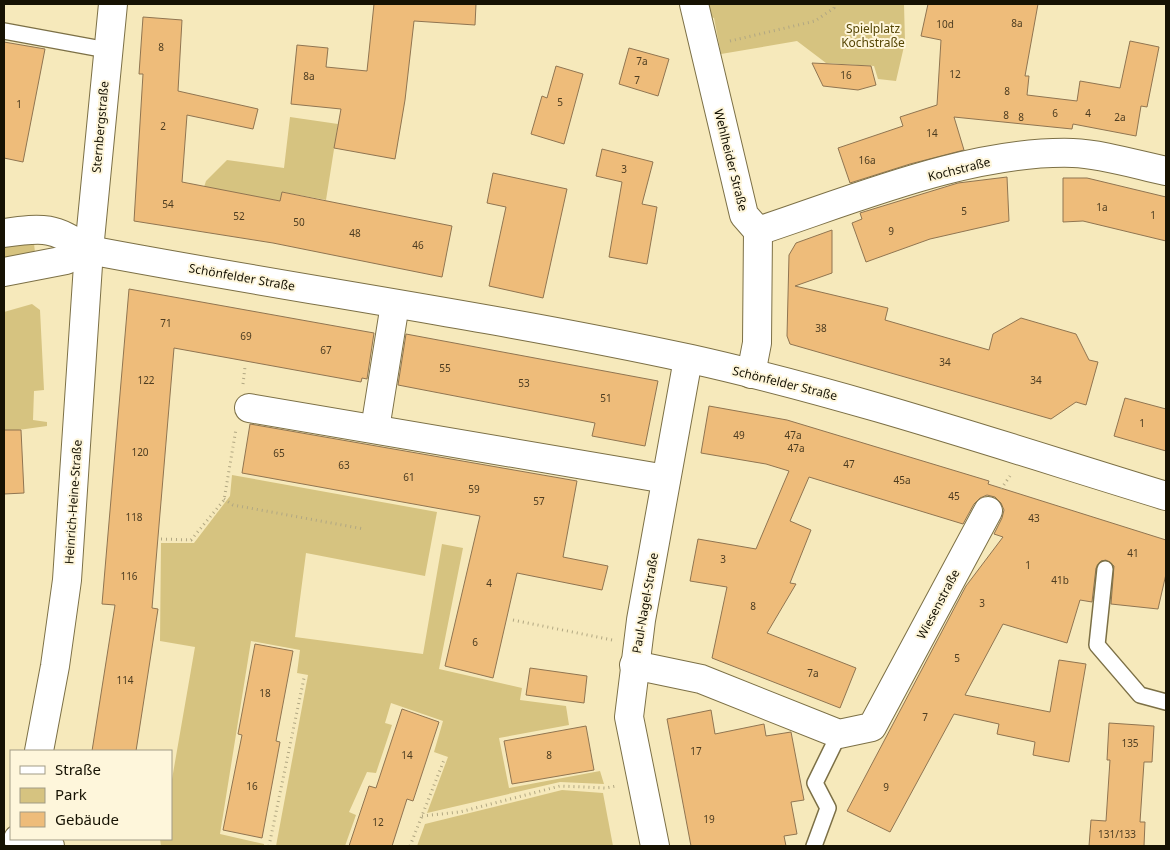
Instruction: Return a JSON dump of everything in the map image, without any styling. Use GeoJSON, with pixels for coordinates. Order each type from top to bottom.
{"type":"FeatureCollection","features":[{"type":"Feature","properties":{"kind":"street","name":"Sternbergstraße"},"geometry":{"type":"LineString","coordinates":[[89,250],[107,50],[113,4]]}},
{"type":"Feature","properties":{"kind":"street","name":"Wehlheider Straße"},"geometry":{"type":"LineString","coordinates":[[694,4],[744,215],[758,231]]}},
{"type":"Feature","properties":{"kind":"street","name":"Kochstraße"},"geometry":{"type":"LineString","coordinates":[[758,231],[946,170],[1018,155],[1074,153],[1166,171]]}},
{"type":"Feature","properties":{"kind":"street"},"geometry":{"type":"LineString","coordinates":[[4,233],[39,228],[65,234],[89,250]]}},
{"type":"Feature","properties":{"kind":"street"},"geometry":{"type":"LineString","coordinates":[[751,374],[757,343],[758,231]]}},
{"type":"Feature","properties":{"kind":"street"},"geometry":{"type":"LineString","coordinates":[[4,272],[66,260],[89,250]]}},
{"type":"Feature","properties":{"kind":"street","name":"Schönfelder Straße"},"geometry":{"type":"LineString","coordinates":[[89,250],[395,304],[688,359],[923,420],[1166,496]]}},
{"type":"Feature","properties":{"kind":"street","name":"Heinrich-Heine-Straße"},"geometry":{"type":"LineString","coordinates":[[39,750],[55,666],[67,580],[89,250]]}},
{"type":"Feature","properties":{"kind":"street"},"geometry":{"type":"LineString","coordinates":[[375,429],[395,304]]}},
{"type":"Feature","properties":{"kind":"street","name":"Paul-Nagel-Straße"},"geometry":{"type":"LineString","coordinates":[[655,846],[629,717],[636,655],[688,359]]}},
{"type":"Feature","properties":{"kind":"street"},"geometry":{"type":"LineString","coordinates":[[242,408],[666,479]]}},
{"type":"Feature","properties":{"kind":"street","name":"Wiesenstraße"},"geometry":{"type":"LineString","coordinates":[[839,734],[872,727],[988,511]]}},
{"type":"Feature","properties":{"kind":"street"},"geometry":{"type":"LineString","coordinates":[[636,655],[839,734]]}},
{"type":"Feature","properties":{"kind":"street"},"geometry":{"type":"LineString","coordinates":[[4,835],[10,822]]}},
{"type":"Feature","properties":{"kind":"street"},"geometry":{"type":"LineString","coordinates":[[23,840],[50,846]]}},
{"type":"Feature","properties":{"kind":"lane"},"geometry":{"type":"LineString","coordinates":[[4,31],[107,50]]}},
{"type":"Feature","properties":{"kind":"lane"},"geometry":{"type":"LineString","coordinates":[[1105,569],[1097,645],[1140,694],[1166,702]]}},
{"type":"Feature","properties":{"kind":"lane"},"geometry":{"type":"LineString","coordinates":[[814,846],[828,808],[815,783],[839,734]]}},
{"type":"Feature","properties":{"kind":"path"},"geometry":{"type":"LineString","coordinates":[[703,48],[815,21],[834,8],[834,4]]}},
{"type":"Feature","properties":{"kind":"path"},"geometry":{"type":"LineString","coordinates":[[161,539],[191,540],[223,498],[242,408],[245,367]]}},
{"type":"Feature","properties":{"kind":"path"},"geometry":{"type":"LineString","coordinates":[[988,511],[1024,452]]}},
{"type":"Feature","properties":{"kind":"path"},"geometry":{"type":"LineString","coordinates":[[223,498],[233,505],[364,529]]}},
{"type":"Feature","properties":{"kind":"path"},"geometry":{"type":"LineString","coordinates":[[513,620],[636,655]]}},
{"type":"Feature","properties":{"kind":"path"},"geometry":{"type":"LineString","coordinates":[[270,846],[304,678]]}},
{"type":"Feature","properties":{"kind":"path"},"geometry":{"type":"LineString","coordinates":[[410,846],[444,760]]}},
{"type":"Feature","properties":{"kind":"path"},"geometry":{"type":"LineString","coordinates":[[422,816],[460,812],[560,786],[606,788],[642,781]]}},
{"type":"Feature","properties":{"kind":"green space","name":"Spielplatz Kochstraße"},"geometry":{"type":"Polygon","coordinates":[[[698,4],[904,4],[905,42],[896,81],[878,79],[874,66],[826,63],[797,41],[721,54],[714,18],[699,12],[698,4]]]}},
{"type":"Feature","properties":{"kind":"green space"},"geometry":{"type":"Polygon","coordinates":[[[290,117],[338,124],[326,200],[282,192],[280,201],[204,187],[206,181],[227,160],[284,168],[290,117]]]}},
{"type":"Feature","properties":{"kind":"green space"},"geometry":{"type":"Polygon","coordinates":[[[34,243],[35,253],[4,258],[4,247],[34,243]]]}},
{"type":"Feature","properties":{"kind":"green space"},"geometry":{"type":"Polygon","coordinates":[[[32,304],[40,310],[44,390],[34,391],[33,420],[47,422],[47,426],[4,432],[4,312],[32,304]]]}},
{"type":"Feature","properties":{"kind":"green space"},"geometry":{"type":"Polygon","coordinates":[[[232,475],[437,512],[425,576],[306,553],[295,637],[423,654],[442,544],[463,548],[439,669],[522,688],[520,700],[566,706],[569,725],[499,738],[509,788],[600,771],[604,784],[560,782],[427,813],[448,757],[434,752],[443,721],[391,703],[385,723],[392,725],[376,773],[367,772],[349,812],[356,815],[345,846],[276,846],[308,675],[297,673],[300,650],[251,641],[220,834],[264,844],[264,846],[161,846],[160,840],[172,840],[172,779],[195,647],[160,641],[161,543],[194,543],[230,496],[232,475]]]}},
{"type":"Feature","properties":{"kind":"green space"},"geometry":{"type":"Polygon","coordinates":[[[562,790],[603,793],[613,846],[417,846],[425,824],[562,790]]]}},
{"type":"Feature","properties":{"kind":"building"},"geometry":{"type":"Polygon","coordinates":[[[374,4],[476,4],[475,25],[414,21],[405,100],[395,159],[334,148],[341,109],[291,104],[297,45],[328,48],[326,67],[367,71],[374,4]]]}},
{"type":"Feature","properties":{"kind":"building"},"geometry":{"type":"Polygon","coordinates":[[[928,4],[1038,4],[1025,76],[1029,76],[1027,95],[1077,101],[1080,81],[1120,88],[1130,41],[1159,47],[1147,107],[1141,106],[1136,136],[1073,124],[1072,129],[954,117],[964,150],[910,164],[850,183],[838,148],[903,126],[900,117],[937,105],[941,40],[921,36],[928,4]]]}},
{"type":"Feature","properties":{"kind":"building"},"geometry":{"type":"Polygon","coordinates":[[[143,17],[182,20],[178,91],[258,109],[253,129],[187,115],[182,182],[280,201],[282,192],[452,226],[442,277],[273,243],[134,221],[143,74],[139,74],[143,17]]]}},
{"type":"Feature","properties":{"kind":"building"},"geometry":{"type":"Polygon","coordinates":[[[4,42],[45,49],[23,162],[4,158],[4,42]]]}},
{"type":"Feature","properties":{"kind":"building"},"geometry":{"type":"Polygon","coordinates":[[[629,48],[669,59],[658,96],[619,84],[629,48]]]}},
{"type":"Feature","properties":{"kind":"building"},"geometry":{"type":"Polygon","coordinates":[[[812,63],[871,66],[876,85],[858,90],[823,86],[812,63]]]}},
{"type":"Feature","properties":{"kind":"building"},"geometry":{"type":"Polygon","coordinates":[[[556,66],[583,74],[564,144],[531,134],[542,96],[547,98],[556,66]]]}},
{"type":"Feature","properties":{"kind":"building"},"geometry":{"type":"Polygon","coordinates":[[[602,149],[653,162],[642,204],[657,207],[647,264],[609,257],[622,182],[596,176],[602,149]]]}},
{"type":"Feature","properties":{"kind":"building"},"geometry":{"type":"Polygon","coordinates":[[[493,173],[567,189],[543,298],[489,286],[506,207],[487,203],[493,173]]]}},
{"type":"Feature","properties":{"kind":"building"},"geometry":{"type":"Polygon","coordinates":[[[1007,177],[1009,221],[930,239],[866,262],[852,223],[862,219],[860,213],[958,183],[1007,177]]]}},
{"type":"Feature","properties":{"kind":"building"},"geometry":{"type":"Polygon","coordinates":[[[1063,178],[1087,178],[1166,197],[1166,241],[1083,221],[1063,222],[1063,178]]]}},
{"type":"Feature","properties":{"kind":"building"},"geometry":{"type":"Polygon","coordinates":[[[832,230],[832,273],[795,286],[888,308],[885,320],[989,350],[993,334],[1021,318],[1076,334],[1089,360],[1098,362],[1086,405],[1076,402],[1051,419],[790,344],[787,336],[789,255],[796,243],[832,230]]]}},
{"type":"Feature","properties":{"kind":"building"},"geometry":{"type":"Polygon","coordinates":[[[129,289],[374,333],[367,379],[362,378],[361,382],[174,348],[152,608],[158,609],[136,750],[92,750],[115,605],[102,604],[129,289]]]}},
{"type":"Feature","properties":{"kind":"building"},"geometry":{"type":"Polygon","coordinates":[[[406,334],[658,381],[645,446],[592,436],[595,423],[398,385],[406,334]]]}},
{"type":"Feature","properties":{"kind":"building"},"geometry":{"type":"Polygon","coordinates":[[[1125,398],[1166,409],[1166,451],[1114,436],[1125,398]]]}},
{"type":"Feature","properties":{"kind":"building"},"geometry":{"type":"Polygon","coordinates":[[[709,406],[787,420],[989,481],[988,484],[1166,540],[1166,574],[1158,609],[1111,604],[1114,566],[1106,560],[1101,561],[1096,568],[1092,602],[1080,600],[1067,643],[1003,624],[965,695],[1050,712],[1059,660],[1086,664],[1069,762],[1033,755],[1035,742],[997,734],[999,724],[954,714],[890,832],[847,811],[966,586],[1003,537],[994,534],[1004,510],[1001,503],[995,497],[987,495],[980,498],[974,504],[963,524],[809,477],[790,521],[811,530],[790,583],[796,584],[767,633],[856,668],[840,708],[712,658],[727,587],[690,581],[698,539],[756,549],[789,471],[766,464],[701,453],[709,406]]]}},
{"type":"Feature","properties":{"kind":"building"},"geometry":{"type":"Polygon","coordinates":[[[250,424],[577,481],[563,557],[608,566],[602,590],[517,573],[493,678],[445,666],[480,516],[242,473],[250,424]]]}},
{"type":"Feature","properties":{"kind":"building"},"geometry":{"type":"Polygon","coordinates":[[[4,430],[21,430],[24,493],[4,494],[4,430]]]}},
{"type":"Feature","properties":{"kind":"building"},"geometry":{"type":"Polygon","coordinates":[[[255,644],[293,651],[276,741],[280,742],[262,838],[223,830],[242,735],[238,734],[255,644]]]}},
{"type":"Feature","properties":{"kind":"building"},"geometry":{"type":"Polygon","coordinates":[[[530,668],[587,676],[584,703],[526,695],[530,668]]]}},
{"type":"Feature","properties":{"kind":"building"},"geometry":{"type":"Polygon","coordinates":[[[402,709],[439,722],[413,801],[407,799],[392,846],[349,846],[369,786],[376,788],[402,709]]]}},
{"type":"Feature","properties":{"kind":"building"},"geometry":{"type":"Polygon","coordinates":[[[711,710],[715,734],[764,724],[766,736],[791,732],[804,800],[791,802],[797,834],[784,836],[786,846],[691,846],[667,719],[711,710]]]}},
{"type":"Feature","properties":{"kind":"building"},"geometry":{"type":"Polygon","coordinates":[[[1109,723],[1154,726],[1152,762],[1144,762],[1140,822],[1145,822],[1144,846],[1089,846],[1091,820],[1106,821],[1110,760],[1107,760],[1109,723]]]}},
{"type":"Feature","properties":{"kind":"building"},"geometry":{"type":"Polygon","coordinates":[[[586,726],[594,770],[512,784],[504,741],[586,726]]]}}]}
